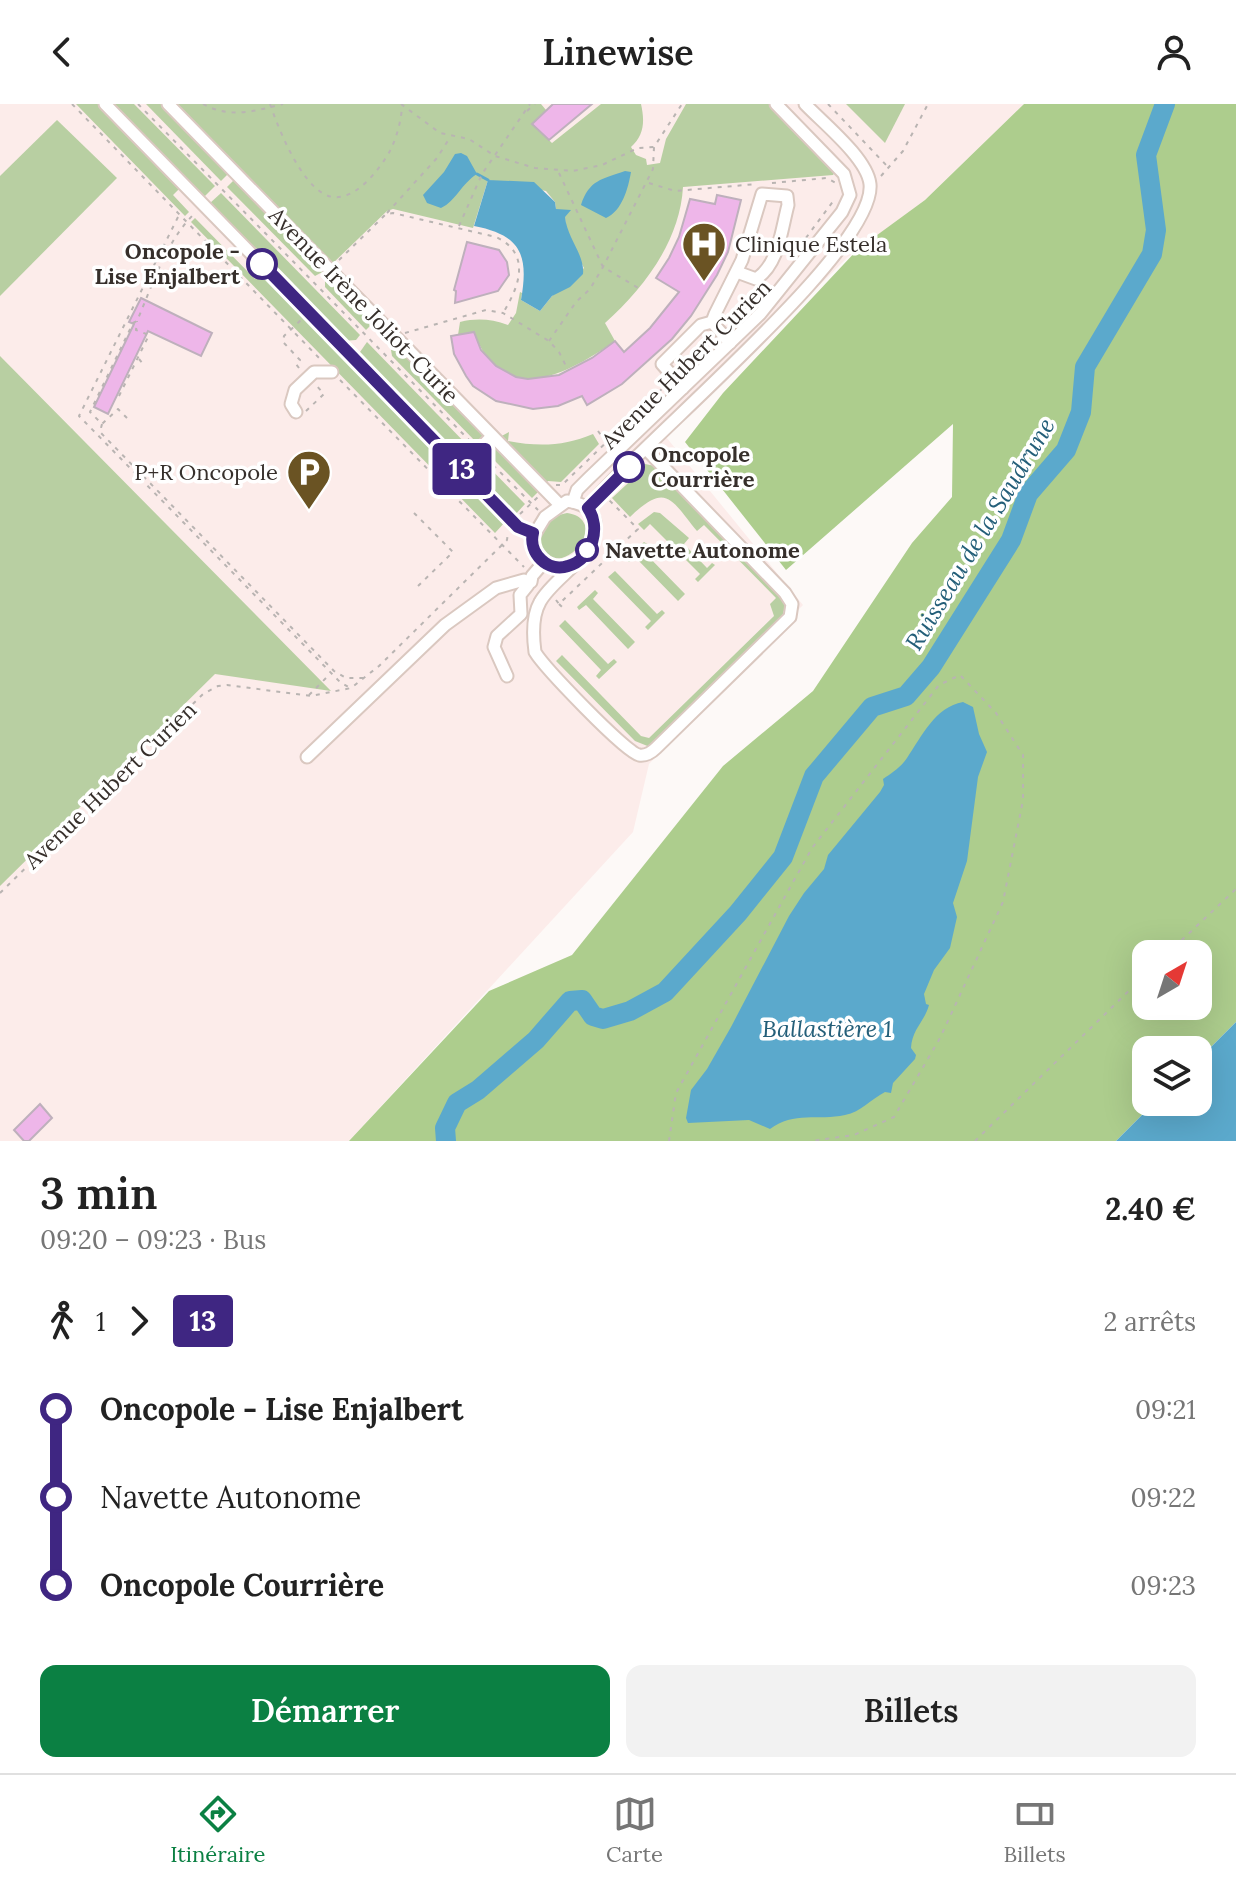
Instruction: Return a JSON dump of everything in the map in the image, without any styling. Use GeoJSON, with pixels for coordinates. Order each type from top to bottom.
{"type":"FeatureCollection","features":[{"type":"Feature","properties":{"kind":"street","name":"Avenue Irène Joliot-Curie"},"geometry":{"type":"LineString","coordinates":[[105,104],[304,316],[518,527],[533,533]]}},
{"type":"Feature","properties":{"kind":"street","name":"Avenue Irène Joliot-Curie"},"geometry":{"type":"LineString","coordinates":[[168,104],[545,490],[567,504]]}},
{"type":"Feature","properties":{"kind":"street","name":"Avenue Hubert Curien"},"geometry":{"type":"LineString","coordinates":[[567,504],[577,490],[760,314],[848,203],[850,195],[844,174],[776,104]]}},
{"type":"Feature","properties":{"kind":"street"},"geometry":{"type":"LineString","coordinates":[[588,508],[801,293],[863,215],[870,192],[867,172],[849,148],[805,104]]}},
{"type":"Feature","properties":{"kind":"street"},"geometry":{"type":"LineString","coordinates":[[683,388],[662,364],[701,325],[712,322],[737,272],[762,194],[787,196],[788,205],[773,261],[765,273],[756,279],[737,272]]}},
{"type":"Feature","properties":{"kind":"street"},"geometry":{"type":"LineString","coordinates":[[712,322],[730,343]]}},
{"type":"Feature","properties":{"kind":"street"},"geometry":{"type":"LineString","coordinates":[[301,412],[291,404],[292,394],[314,372],[332,372]]}},
{"type":"Feature","properties":{"kind":"street"},"geometry":{"type":"LineString","coordinates":[[461,468],[492,436]]}},
{"type":"Feature","properties":{"kind":"street"},"geometry":{"type":"LineString","coordinates":[[572,565],[558,568],[544,562],[535,553],[531,540],[545,517],[567,504],[588,508],[594,518],[595,538],[567,574],[539,603],[535,615],[535,652],[618,739],[638,755],[645,755],[656,748],[790,617],[792,604],[785,593],[646,449]]}},
{"type":"Feature","properties":{"kind":"street"},"geometry":{"type":"LineString","coordinates":[[507,676],[494,647],[497,636],[521,614],[520,595],[544,562]]}},
{"type":"Feature","properties":{"kind":"street"},"geometry":{"type":"LineString","coordinates":[[307,757],[445,625],[496,588],[528,580]]}},
{"type":"Feature","properties":{"kind":"path"},"geometry":{"type":"LineString","coordinates":[[72,104],[332,372]]}},
{"type":"Feature","properties":{"kind":"path"},"geometry":{"type":"LineString","coordinates":[[138,104],[545,517]]}},
{"type":"Feature","properties":{"kind":"path"},"geometry":{"type":"LineString","coordinates":[[203,104],[230,113],[283,104]]}},
{"type":"Feature","properties":{"kind":"path"},"geometry":{"type":"LineString","coordinates":[[270,106],[303,172],[325,195],[337,197],[359,188],[381,163],[397,134],[402,104]]}},
{"type":"Feature","properties":{"kind":"path"},"geometry":{"type":"LineString","coordinates":[[402,104],[428,126],[449,137],[469,139],[512,163],[559,172],[602,165],[638,148],[654,147]]}},
{"type":"Feature","properties":{"kind":"path"},"geometry":{"type":"LineString","coordinates":[[459,228],[482,174],[533,104]]}},
{"type":"Feature","properties":{"kind":"path"},"geometry":{"type":"LineString","coordinates":[[549,341],[576,302],[590,289],[603,267],[653,169],[654,147],[682,104]]}},
{"type":"Feature","properties":{"kind":"path"},"geometry":{"type":"LineString","coordinates":[[828,104],[889,169]]}},
{"type":"Feature","properties":{"kind":"path"},"geometry":{"type":"LineString","coordinates":[[876,180],[903,151],[928,104]]}},
{"type":"Feature","properties":{"kind":"path"},"geometry":{"type":"LineString","coordinates":[[316,284],[437,158],[449,137]]}},
{"type":"Feature","properties":{"kind":"path"},"geometry":{"type":"LineString","coordinates":[[559,172],[603,267],[640,289]]}},
{"type":"Feature","properties":{"kind":"path"},"geometry":{"type":"LineString","coordinates":[[647,183],[675,191],[827,178],[838,188]]}},
{"type":"Feature","properties":{"kind":"path"},"geometry":{"type":"LineString","coordinates":[[796,249],[837,197]]}},
{"type":"Feature","properties":{"kind":"path"},"geometry":{"type":"LineString","coordinates":[[90,412],[181,227],[200,208]]}},
{"type":"Feature","properties":{"kind":"path"},"geometry":{"type":"LineString","coordinates":[[386,214],[393,213],[496,237],[510,245],[519,270],[517,291],[503,313]]}},
{"type":"Feature","properties":{"kind":"path"},"geometry":{"type":"LineString","coordinates":[[178,216],[79,416],[351,688]]}},
{"type":"Feature","properties":{"kind":"path","name":"Avenue Hubert Curien"},"geometry":{"type":"LineString","coordinates":[[545,490],[550,485],[562,485],[761,290]]}},
{"type":"Feature","properties":{"kind":"path"},"geometry":{"type":"LineString","coordinates":[[725,298],[743,310]]}},
{"type":"Feature","properties":{"kind":"path"},"geometry":{"type":"LineString","coordinates":[[143,308],[151,310]]}},
{"type":"Feature","properties":{"kind":"path"},"geometry":{"type":"LineString","coordinates":[[401,335],[486,310],[503,313],[549,341],[568,370]]}},
{"type":"Feature","properties":{"kind":"path"},"geometry":{"type":"LineString","coordinates":[[301,412],[324,394],[296,364],[300,360],[283,342],[304,316]]}},
{"type":"Feature","properties":{"kind":"path"},"geometry":{"type":"LineString","coordinates":[[139,317],[144,322]]}},
{"type":"Feature","properties":{"kind":"path"},"geometry":{"type":"LineString","coordinates":[[119,396],[149,335],[136,330],[136,323]]}},
{"type":"Feature","properties":{"kind":"path"},"geometry":{"type":"LineString","coordinates":[[138,358],[144,365]]}},
{"type":"Feature","properties":{"kind":"path","name":"Avenue Hubert Curien"},"geometry":{"type":"LineString","coordinates":[[0,893],[211,689],[227,685],[308,696],[351,688],[365,678],[501,545],[332,372]]}},
{"type":"Feature","properties":{"kind":"path"},"geometry":{"type":"LineString","coordinates":[[83,409],[102,424]]}},
{"type":"Feature","properties":{"kind":"path"},"geometry":{"type":"LineString","coordinates":[[127,418],[118,409],[102,424],[100,432],[332,672],[346,678],[365,678]]}},
{"type":"Feature","properties":{"kind":"path"},"geometry":{"type":"LineString","coordinates":[[598,431],[606,443]]}},
{"type":"Feature","properties":{"kind":"path"},"geometry":{"type":"LineString","coordinates":[[414,513],[453,552],[414,590]]}},
{"type":"Feature","properties":{"kind":"path"},"geometry":{"type":"LineString","coordinates":[[638,529],[644,536]]}},
{"type":"Feature","properties":{"kind":"path"},"geometry":{"type":"LineString","coordinates":[[559,604],[566,611]]}},
{"type":"Feature","properties":{"kind":"path"},"geometry":{"type":"LineString","coordinates":[[308,696],[332,672]]}},
{"type":"Feature","properties":{"kind":"path"},"geometry":{"type":"LineString","coordinates":[[669,1141],[676,1093],[812,848],[939,685],[960,675],[996,713],[1023,755],[1023,800],[1003,902],[940,1038],[894,1117],[854,1135],[811,1141]]}},
{"type":"Feature","properties":{"kind":"path"},"geometry":{"type":"LineString","coordinates":[[1182,940],[1236,889]]}},
{"type":"Feature","properties":{"kind":"path"},"geometry":{"type":"LineString","coordinates":[[975,1141],[1132,988]]}},
{"type":"Feature","properties":{"kind":"shaded area"},"geometry":{"type":"Polygon","coordinates":[[[0,104],[1024,104],[925,200],[848,257],[666,437],[803,605],[649,764],[633,832],[349,1141],[0,1141],[0,104]]]}},
{"type":"Feature","properties":{"kind":"green space"},"geometry":{"type":"Polygon","coordinates":[[[76,104],[98,104],[180,188],[173,195],[189,212],[185,216],[76,104]]]}},
{"type":"Feature","properties":{"kind":"green space"},"geometry":{"type":"Polygon","coordinates":[[[111,104],[134,104],[215,186],[203,198],[111,104]]]}},
{"type":"Feature","properties":{"kind":"green space"},"geometry":{"type":"Polygon","coordinates":[[[146,104],[163,104],[230,172],[221,181],[146,104]]]}},
{"type":"Feature","properties":{"kind":"green space"},"geometry":{"type":"Polygon","coordinates":[[[172,104],[541,104],[546,110],[532,124],[552,143],[601,104],[641,104],[642,128],[639,138],[631,147],[636,155],[646,159],[647,165],[660,163],[666,139],[686,104],[769,104],[835,172],[833,175],[683,187],[675,226],[658,262],[633,295],[605,323],[615,341],[577,365],[557,373],[537,378],[518,378],[501,371],[486,356],[474,332],[458,335],[460,322],[484,320],[508,325],[516,313],[520,292],[521,300],[540,311],[584,268],[566,233],[565,217],[556,209],[555,202],[546,191],[488,180],[473,228],[393,209],[387,211],[330,266],[172,104]]]}},
{"type":"Feature","properties":{"kind":"green space"},"geometry":{"type":"Polygon","coordinates":[[[846,104],[905,104],[885,143],[846,104]]]}},
{"type":"Feature","properties":{"kind":"green space"},"geometry":{"type":"Polygon","coordinates":[[[1024,104],[1236,104],[1236,1022],[1212,1046],[1212,1036],[1132,1036],[1132,1116],[1141,1116],[1116,1141],[349,1141],[489,991],[572,955],[723,766],[813,691],[912,543],[952,497],[953,424],[786,570],[685,442],[723,393],[858,249],[925,200],[1024,104]]]}},
{"type":"Feature","properties":{"kind":"green space"},"geometry":{"type":"Polygon","coordinates":[[[57,120],[117,178],[0,296],[0,176],[57,120]]]}},
{"type":"Feature","properties":{"kind":"green space"},"geometry":{"type":"Polygon","coordinates":[[[236,178],[326,270],[315,276],[227,187],[236,178]]]}},
{"type":"Feature","properties":{"kind":"green space"},"geometry":{"type":"Polygon","coordinates":[[[221,193],[360,335],[356,340],[343,341],[209,204],[221,193]]]}},
{"type":"Feature","properties":{"kind":"green space"},"geometry":{"type":"Polygon","coordinates":[[[195,218],[255,279],[262,272],[506,521],[495,533],[191,222],[195,218]]]}},
{"type":"Feature","properties":{"kind":"green space"},"geometry":{"type":"Polygon","coordinates":[[[330,275],[375,321],[366,330],[325,287],[330,275]]]}},
{"type":"Feature","properties":{"kind":"green space"},"geometry":{"type":"Polygon","coordinates":[[[367,342],[472,450],[456,456],[361,359],[360,352],[367,342]]]}},
{"type":"Feature","properties":{"kind":"green space"},"geometry":{"type":"Polygon","coordinates":[[[397,344],[487,435],[478,444],[392,356],[391,350],[397,344]]]}},
{"type":"Feature","properties":{"kind":"green space"},"geometry":{"type":"Polygon","coordinates":[[[0,356],[331,691],[215,674],[0,886],[0,356]]]}},
{"type":"Feature","properties":{"kind":"green space"},"geometry":{"type":"Polygon","coordinates":[[[509,432],[508,441],[519,443],[562,443],[593,434],[599,444],[561,482],[548,481],[544,485],[498,438],[509,432]]]}},
{"type":"Feature","properties":{"kind":"green space"},"geometry":{"type":"Polygon","coordinates":[[[493,442],[540,490],[532,498],[485,451],[493,442]]]}},
{"type":"Feature","properties":{"kind":"green space"},"geometry":{"type":"Polygon","coordinates":[[[479,457],[525,504],[514,516],[473,474],[472,465],[479,457]]]}},
{"type":"Feature","properties":{"kind":"green space"},"geometry":{"type":"Polygon","coordinates":[[[645,464],[655,466],[784,600],[785,607],[781,620],[650,747],[635,741],[556,661],[562,655],[641,736],[649,738],[774,616],[770,604],[776,598],[704,525],[697,531],[668,499],[661,497],[652,500],[630,517],[612,498],[640,472],[637,467],[645,464]]]}},
{"type":"Feature","properties":{"kind":"green space"},"geometry":{"type":"Polygon","coordinates":[[[654,512],[660,513],[689,538],[684,544],[707,568],[712,563],[715,565],[698,582],[695,579],[700,574],[650,524],[644,530],[638,524],[654,512]]]}},
{"type":"Feature","properties":{"kind":"green space"},"geometry":{"type":"Polygon","coordinates":[[[567,513],[584,522],[585,541],[569,555],[557,559],[547,556],[542,549],[544,528],[553,519],[567,513]]]}},
{"type":"Feature","properties":{"kind":"green space"},"geometry":{"type":"Polygon","coordinates":[[[644,542],[647,544],[642,550],[685,594],[678,601],[635,557],[629,562],[626,559],[644,542]]]}},
{"type":"Feature","properties":{"kind":"green space"},"geometry":{"type":"Polygon","coordinates":[[[615,571],[657,614],[662,610],[665,613],[648,630],[645,627],[651,621],[608,577],[615,571]]]}},
{"type":"Feature","properties":{"kind":"green space"},"geometry":{"type":"Polygon","coordinates":[[[595,590],[598,593],[593,599],[635,642],[628,649],[586,605],[579,610],[577,607],[595,590]]]}},
{"type":"Feature","properties":{"kind":"green space"},"geometry":{"type":"Polygon","coordinates":[[[565,620],[608,664],[614,659],[617,662],[599,679],[596,676],[601,670],[559,626],[565,620]]]}},
{"type":"Feature","properties":{"kind":"water"},"geometry":{"type":"Polygon","coordinates":[[[455,154],[467,156],[477,174],[441,208],[427,203],[423,195],[444,172],[455,154]]]}},
{"type":"Feature","properties":{"kind":"water"},"geometry":{"type":"Polygon","coordinates":[[[625,171],[631,172],[626,192],[612,215],[606,218],[581,205],[592,185],[625,171]]]}},
{"type":"Feature","properties":{"kind":"water"},"geometry":{"type":"Polygon","coordinates":[[[488,180],[534,182],[555,202],[556,209],[571,210],[565,217],[566,225],[581,260],[583,274],[570,287],[552,296],[540,311],[521,300],[524,271],[522,259],[512,242],[502,235],[474,226],[488,180]]]}},
{"type":"Feature","properties":{"kind":"water","name":"Ballastière 1"},"geometry":{"type":"Polygon","coordinates":[[[963,702],[973,707],[987,752],[978,777],[967,861],[953,903],[957,917],[950,948],[934,970],[924,994],[929,1005],[912,1041],[915,1059],[893,1083],[891,1093],[885,1092],[851,1113],[835,1117],[797,1118],[770,1129],[749,1120],[688,1123],[686,1118],[691,1090],[731,1027],[789,916],[824,869],[828,855],[880,792],[883,779],[904,762],[937,716],[963,702]]]}},
{"type":"Feature","properties":{"kind":"water"},"geometry":{"type":"Polygon","coordinates":[[[1236,1022],[1236,1141],[1116,1141],[1141,1116],[1212,1116],[1212,1046],[1236,1022]]]}},
{"type":"Feature","properties":{"kind":"building"},"geometry":{"type":"Polygon","coordinates":[[[553,104],[592,104],[549,140],[532,124],[553,104]]]}},
{"type":"Feature","properties":{"kind":"building"},"geometry":{"type":"Polygon","coordinates":[[[717,195],[741,200],[728,252],[717,275],[672,339],[622,384],[587,405],[582,396],[558,406],[533,409],[496,401],[473,386],[454,354],[451,336],[474,332],[481,350],[496,366],[516,377],[528,379],[559,375],[592,358],[615,341],[624,352],[650,328],[679,292],[656,278],[679,237],[690,199],[715,204],[717,195]]]}},
{"type":"Feature","properties":{"kind":"building"},"geometry":{"type":"Polygon","coordinates":[[[467,242],[499,250],[507,262],[509,275],[498,291],[455,303],[454,290],[467,242]]]}},
{"type":"Feature","properties":{"kind":"building"},"geometry":{"type":"Polygon","coordinates":[[[141,298],[212,333],[201,356],[148,331],[108,414],[94,407],[134,324],[129,322],[141,298]]]}},
{"type":"Feature","properties":{"kind":"building"},"geometry":{"type":"Polygon","coordinates":[[[40,1104],[52,1118],[29,1141],[24,1141],[14,1130],[40,1104]]]}},
{"type":"Feature","properties":{"kind":"waterway","name":"Ruisseau de la Saudrune"},"geometry":{"type":"LineString","coordinates":[[446,1141],[445,1128],[457,1103],[478,1090],[536,1040],[570,1001],[582,1000],[593,1016],[603,1019],[630,1011],[665,992],[738,913],[783,857],[814,776],[872,707],[906,696],[931,667],[1011,540],[1028,494],[1066,450],[1081,412],[1085,367],[1152,254],[1156,230],[1146,155],[1165,104]]}},
{"type":"Feature","properties":{"kind":"waterway"},"geometry":{"type":"LineString","coordinates":[[477,174],[488,180]]}},
{"type":"Feature","properties":{"kind":"bus line","name":"13"},"geometry":{"type":"LineString","coordinates":[[262,264],[518,527],[533,533],[531,540],[535,553],[544,562],[558,568],[571,566],[593,543],[596,533],[594,518],[588,508],[629,467]]}},
{"type":"Feature","properties":{"kind":"place","name":"Oncopole - Lise Enjalbert"},"geometry":{"type":"Point","coordinates":[262,264]}},
{"type":"Feature","properties":{"kind":"place","name":"Clinique Estela"},"geometry":{"type":"Point","coordinates":[704,283]}},
{"type":"Feature","properties":{"kind":"place","name":"Oncopole Courrière"},"geometry":{"type":"Point","coordinates":[629,467]}},
{"type":"Feature","properties":{"kind":"place","name":"P+R Oncopole"},"geometry":{"type":"Point","coordinates":[309,511]}},
{"type":"Feature","properties":{"kind":"place","name":"Navette Autonome"},"geometry":{"type":"Point","coordinates":[587,550]}}]}
